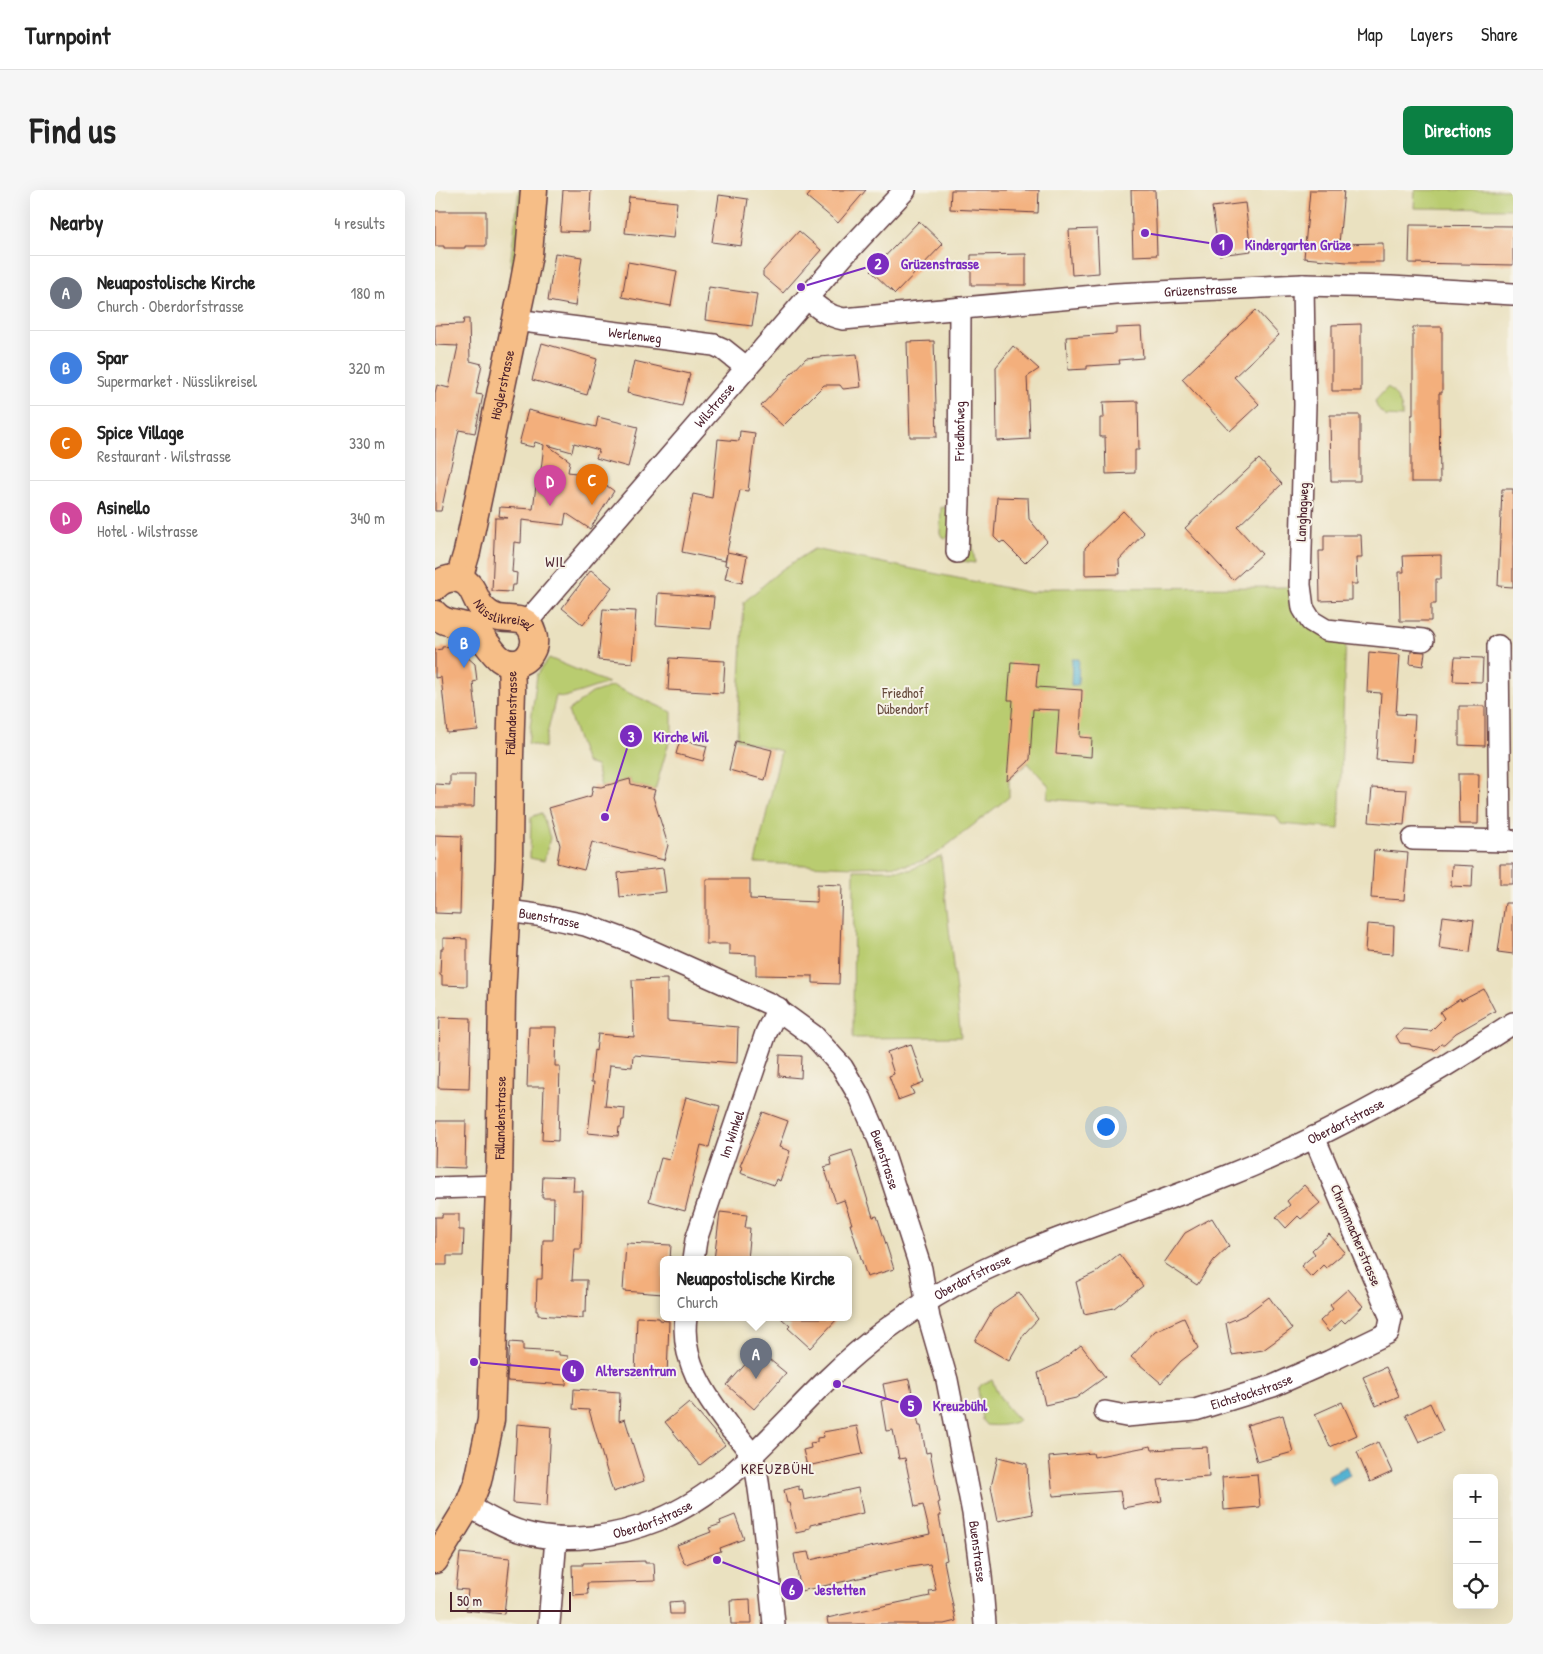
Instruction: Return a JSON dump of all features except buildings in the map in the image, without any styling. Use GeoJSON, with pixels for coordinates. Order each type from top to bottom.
{"type":"FeatureCollection","features":[{"type":"Feature","properties":{"kind":"main road","name":"Höglerstrasse"},"geometry":{"type":"LineString","coordinates":[[447,583],[468,547],[529,254],[534,190]]}},
{"type":"Feature","properties":{"kind":"main road","name":"Nüsslikreisel"},"geometry":{"type":"LineString","coordinates":[[447,583],[468,584],[481,607],[487,612],[499,618],[517,618],[526,623],[533,634],[534,646],[524,660],[511,663]]}},
{"type":"Feature","properties":{"kind":"main road"},"geometry":{"type":"LineString","coordinates":[[435,614],[443,621],[474,630],[486,641],[497,657],[502,661],[511,663]]}},
{"type":"Feature","properties":{"kind":"main road","name":"Fällandenstrasse"},"geometry":{"type":"LineString","coordinates":[[435,1560],[468,1506],[478,1481],[487,1447],[491,1420],[499,1186],[502,997],[508,910],[511,663]]}},
{"type":"Feature","properties":{"kind":"street","name":"Wilstrasse"},"geometry":{"type":"LineString","coordinates":[[526,623],[875,220],[905,190]]}},
{"type":"Feature","properties":{"kind":"street","name":"Grüzenstrasse"},"geometry":{"type":"LineString","coordinates":[[807,298],[829,316],[843,319],[1116,294],[1303,285],[1391,287],[1513,294]]}},
{"type":"Feature","properties":{"kind":"street","name":"Langhagweg"},"geometry":{"type":"LineString","coordinates":[[1303,285],[1305,405],[1300,585],[1303,608],[1311,620],[1326,630],[1423,640]]}},
{"type":"Feature","properties":{"kind":"street","name":"Friedhofweg"},"geometry":{"type":"LineString","coordinates":[[957,552],[960,308]]}},
{"type":"Feature","properties":{"kind":"street","name":"Werlenweg"},"geometry":{"type":"LineString","coordinates":[[515,320],[715,345],[747,368]]}},
{"type":"Feature","properties":{"kind":"street"},"geometry":{"type":"LineString","coordinates":[[1413,839],[1507,841],[1499,646]]}},
{"type":"Feature","properties":{"kind":"street","name":"Buenstrasse"},"geometry":{"type":"LineString","coordinates":[[508,910],[581,924],[603,931],[777,1008],[814,1036],[842,1067],[861,1099],[879,1140],[918,1259],[929,1318],[947,1380],[973,1513],[985,1624]]}},
{"type":"Feature","properties":{"kind":"street","name":"Im Winkel"},"geometry":{"type":"LineString","coordinates":[[694,1256],[698,1234],[766,1033],[777,1008]]}},
{"type":"Feature","properties":{"kind":"street","name":"Oberdorfstrasse"},"geometry":{"type":"LineString","coordinates":[[468,1506],[521,1532],[556,1538],[591,1537],[617,1533],[657,1520],[689,1505],[707,1493],[752,1455],[830,1377],[871,1341],[907,1314],[955,1284],[1021,1252],[1225,1177],[1314,1137],[1364,1112],[1448,1064],[1513,1023]]}},
{"type":"Feature","properties":{"kind":"street","name":"Chrummacherstrasse"},"geometry":{"type":"LineString","coordinates":[[1314,1137],[1391,1318],[1388,1333]]}},
{"type":"Feature","properties":{"kind":"street"},"geometry":{"type":"LineString","coordinates":[[435,1188],[499,1186]]}},
{"type":"Feature","properties":{"kind":"street"},"geometry":{"type":"LineString","coordinates":[[686,1321],[688,1347],[699,1384],[713,1406],[752,1455],[758,1484],[768,1559],[774,1624]]}},
{"type":"Feature","properties":{"kind":"street","name":"Eichstockstrasse"},"geometry":{"type":"LineString","coordinates":[[1105,1412],[1126,1416],[1195,1410],[1273,1386],[1388,1333]]}},
{"type":"Feature","properties":{"kind":"street"},"geometry":{"type":"LineString","coordinates":[[549,1624],[556,1538]]}},
{"type":"Feature","properties":{"kind":"green space"},"geometry":{"type":"Polygon","coordinates":[[[519,190],[524,190],[516,266],[510,266],[519,190]]]}},
{"type":"Feature","properties":{"kind":"green space"},"geometry":{"type":"Polygon","coordinates":[[[1415,190],[1513,190],[1513,209],[1414,208],[1415,190]]]}},
{"type":"Feature","properties":{"kind":"green space"},"geometry":{"type":"Polygon","coordinates":[[[1388,387],[1399,401],[1402,417],[1385,416],[1377,407],[1375,401],[1388,387]]]}},
{"type":"Feature","properties":{"kind":"green space"},"geometry":{"type":"Polygon","coordinates":[[[941,507],[957,509],[951,535],[946,538],[942,537],[940,533],[941,507]]]}},
{"type":"Feature","properties":{"kind":"green space"},"geometry":{"type":"Polygon","coordinates":[[[968,516],[975,563],[961,561],[968,516]]]}},
{"type":"Feature","properties":{"kind":"green space","name":"Friedhof Dübendorf"},"geometry":{"type":"Polygon","coordinates":[[[814,549],[1031,593],[1051,588],[1295,587],[1296,602],[1346,635],[1339,829],[1281,824],[1276,816],[1047,799],[1049,786],[1028,763],[1009,779],[1009,797],[939,852],[923,861],[906,865],[855,867],[755,863],[781,751],[737,739],[744,602],[781,570],[814,549]]]}},
{"type":"Feature","properties":{"kind":"green space"},"geometry":{"type":"Polygon","coordinates":[[[549,658],[608,683],[565,697],[556,696],[544,748],[528,743],[537,675],[549,658]]]}},
{"type":"Feature","properties":{"kind":"green space"},"geometry":{"type":"Polygon","coordinates":[[[613,686],[672,712],[672,732],[655,790],[631,784],[630,779],[601,787],[596,766],[586,763],[568,711],[592,693],[613,686]]]}},
{"type":"Feature","properties":{"kind":"green space"},"geometry":{"type":"Polygon","coordinates":[[[542,813],[550,838],[544,861],[530,858],[531,817],[542,813]]]}},
{"type":"Feature","properties":{"kind":"green space"},"geometry":{"type":"Polygon","coordinates":[[[941,856],[961,1037],[853,1038],[854,870],[910,870],[941,856]]]}},
{"type":"Feature","properties":{"kind":"green space"},"geometry":{"type":"Polygon","coordinates":[[[992,1380],[1003,1402],[1019,1420],[1007,1424],[986,1425],[982,1420],[978,1389],[982,1384],[992,1380]]]}},
{"type":"Feature","properties":{"kind":"water"},"geometry":{"type":"Polygon","coordinates":[[[1072,659],[1079,659],[1078,685],[1071,685],[1072,659]]]}},
{"type":"Feature","properties":{"kind":"water"},"geometry":{"type":"Polygon","coordinates":[[[1346,1466],[1350,1475],[1332,1485],[1327,1476],[1346,1466]]]}},
{"type":"Feature","properties":{"kind":"place","name":"Kindergarten Grüze"},"geometry":{"type":"Point","coordinates":[1145,233]}},
{"type":"Feature","properties":{"kind":"place","name":"Grüzenstrasse"},"geometry":{"type":"Point","coordinates":[801,287]}},
{"type":"Feature","properties":{"kind":"place","name":"Spice Village"},"geometry":{"type":"Point","coordinates":[592,505]}},
{"type":"Feature","properties":{"kind":"place","name":"Asinello"},"geometry":{"type":"Point","coordinates":[550,506]}},
{"type":"Feature","properties":{"kind":"place","name":"Spar"},"geometry":{"type":"Point","coordinates":[464,668]}},
{"type":"Feature","properties":{"kind":"place","name":"Kirche Wil"},"geometry":{"type":"Point","coordinates":[605,817]}},
{"type":"Feature","properties":{"kind":"place","name":"Alterszentrum"},"geometry":{"type":"Point","coordinates":[474,1362]}},
{"type":"Feature","properties":{"kind":"place","name":"Neuapostolische Kirche"},"geometry":{"type":"Point","coordinates":[756,1379]}},
{"type":"Feature","properties":{"kind":"place","name":"Kreuzbühl"},"geometry":{"type":"Point","coordinates":[837,1384]}},
{"type":"Feature","properties":{"kind":"place","name":"Jestetten"},"geometry":{"type":"Point","coordinates":[717,1560]}},
{"type":"Feature","properties":{"kind":"district","name":"WIL"},"geometry":{"type":"Point","coordinates":[556,562]}},
{"type":"Feature","properties":{"kind":"district","name":"KREUZBÜHL"},"geometry":{"type":"Point","coordinates":[778,1469]}}]}
